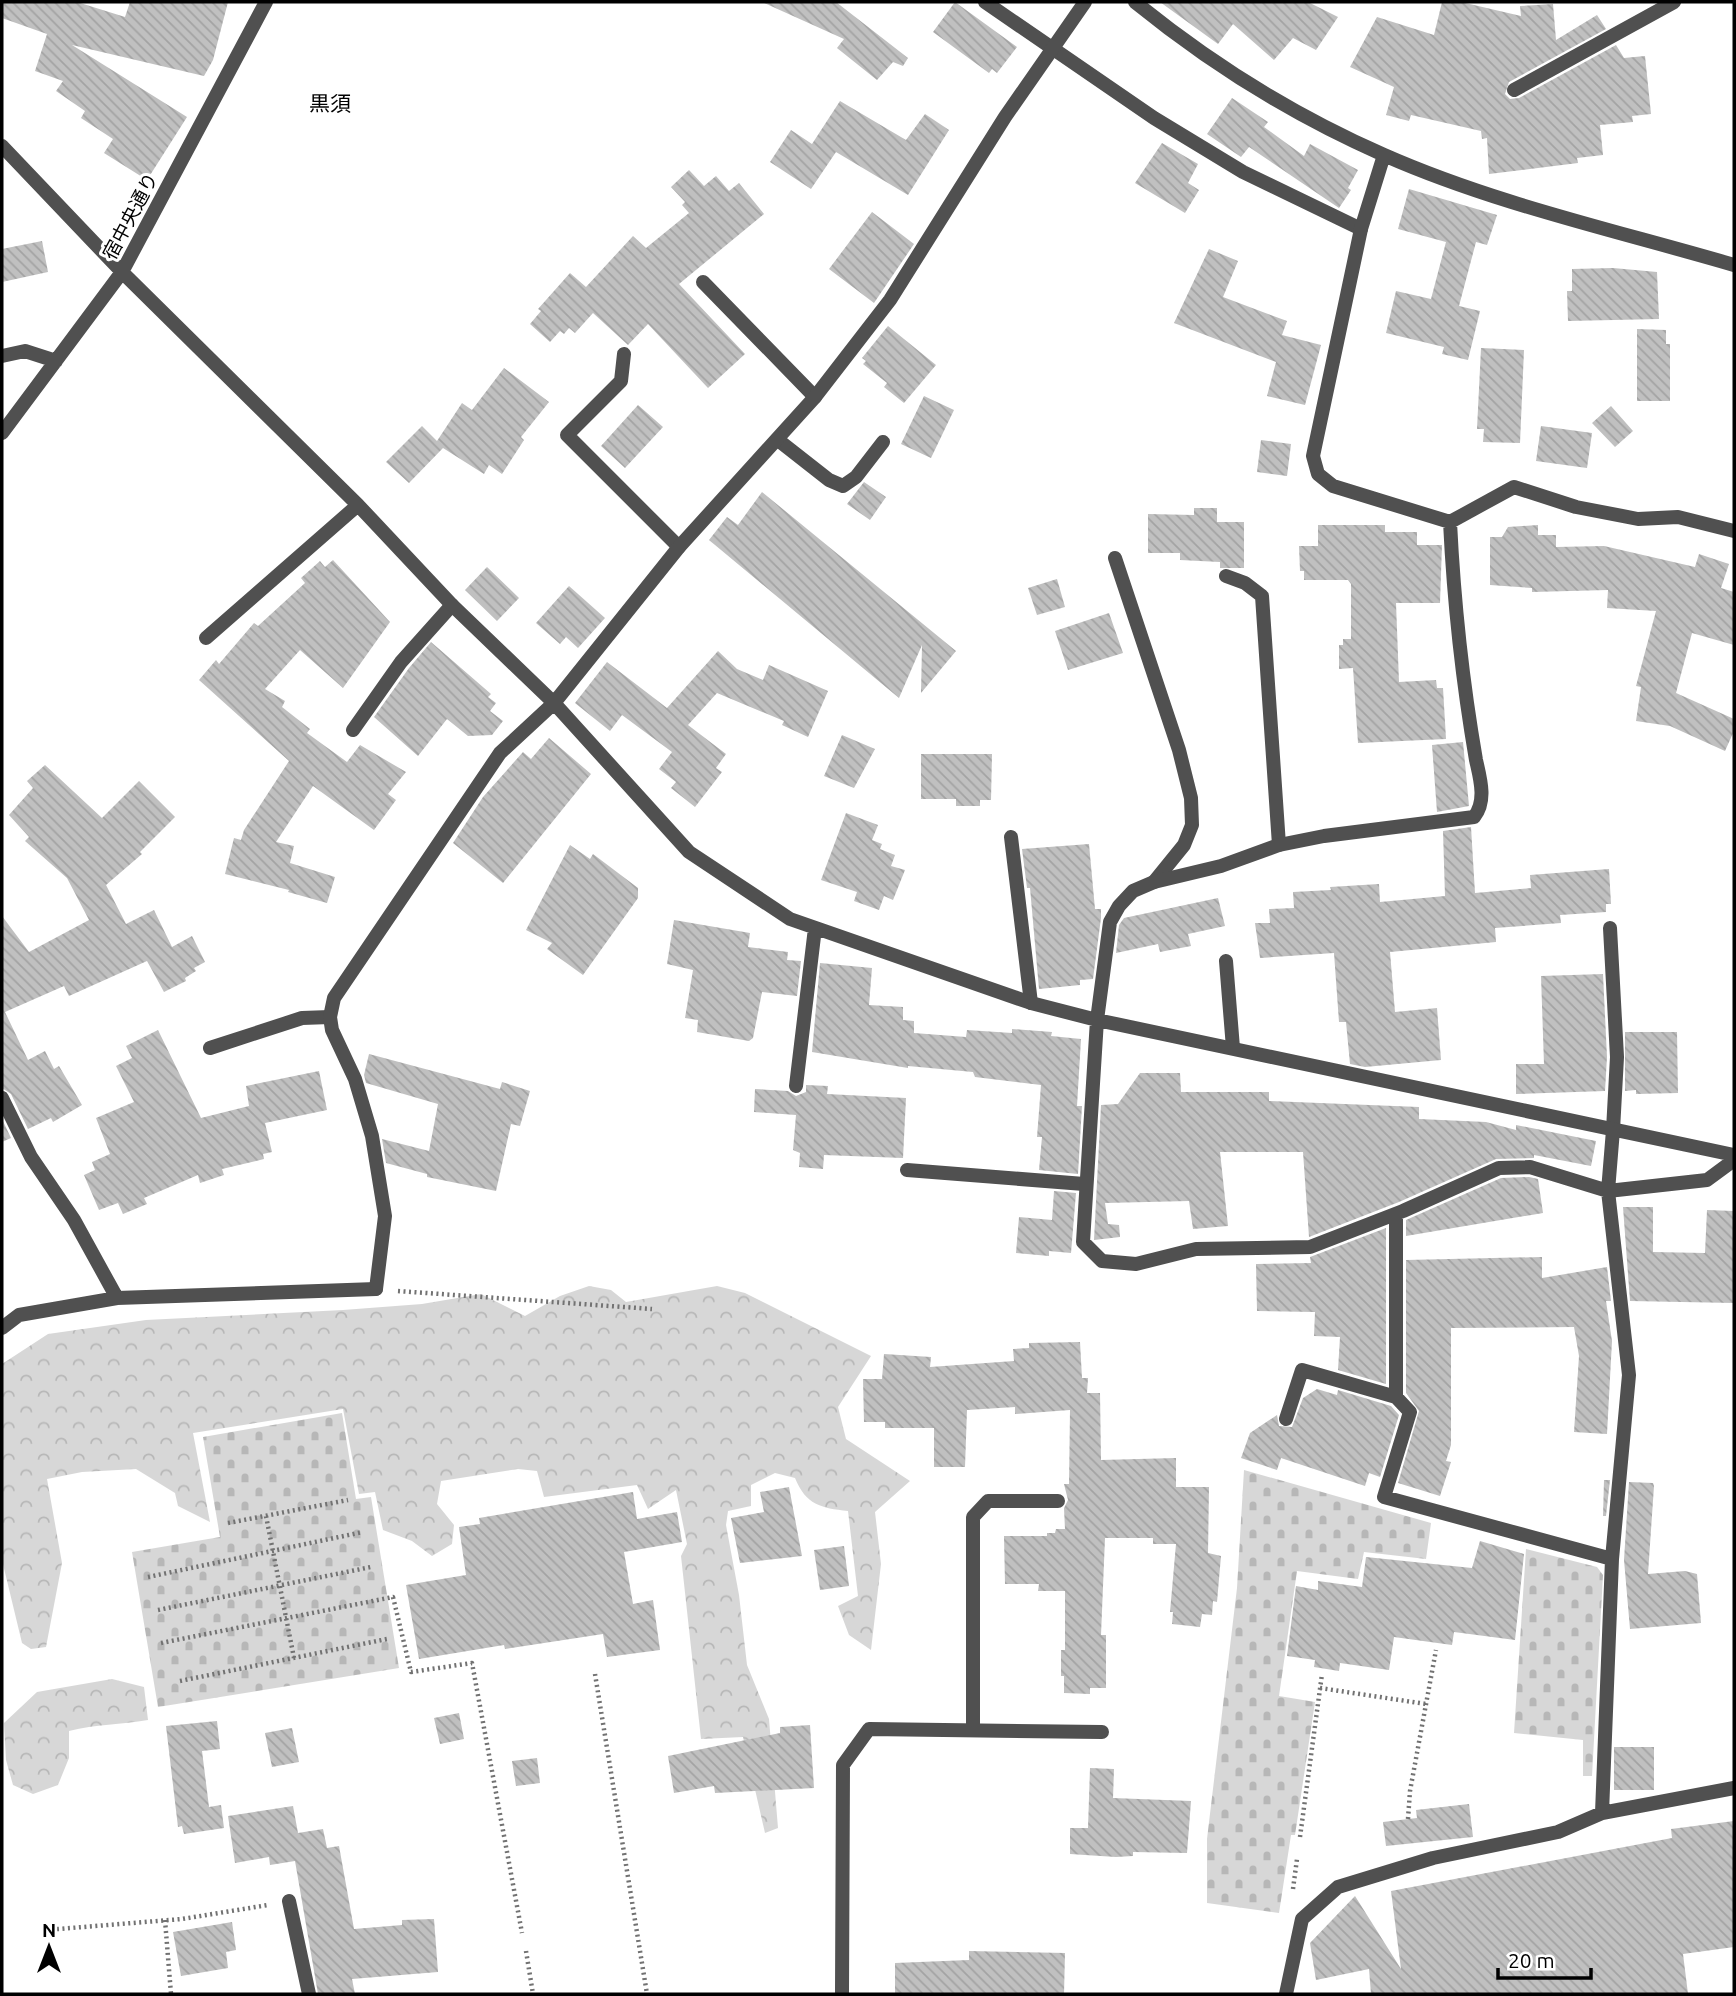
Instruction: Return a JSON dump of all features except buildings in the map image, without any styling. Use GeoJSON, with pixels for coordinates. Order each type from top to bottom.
{"type":"FeatureCollection","features":[{"type":"Feature","properties":{"kind":"street","name":"宿中央通り"},"geometry":{"type":"LineString","coordinates":[[2,433],[122,272],[266,2]]}},
{"type":"Feature","properties":{"kind":"street"},"geometry":{"type":"LineString","coordinates":[[985,2],[1154,118],[1243,172],[1361,229]]}},
{"type":"Feature","properties":{"kind":"street"},"geometry":{"type":"LineString","coordinates":[[2,1328],[19,1315],[117,1298],[376,1289],[385,1216],[377,1163],[355,1079],[332,1030],[330,1017],[334,998],[500,753],[554,703],[679,547],[815,397],[890,300],[1005,117],[1085,2]]}},
{"type":"Feature","properties":{"kind":"street"},"geometry":{"type":"LineString","coordinates":[[1135,2],[1177,36],[1276,101],[1384,155],[1473,188],[1734,265]]}},
{"type":"Feature","properties":{"kind":"street"},"geometry":{"type":"LineString","coordinates":[[1514,90],[1674,2]]}},
{"type":"Feature","properties":{"kind":"street"},"geometry":{"type":"LineString","coordinates":[[2,146],[122,272],[358,505],[452,605],[554,703],[689,852],[790,919],[1031,1003],[1097,1020],[1734,1158]]}},
{"type":"Feature","properties":{"kind":"street"},"geometry":{"type":"LineString","coordinates":[[1384,155],[1361,229],[1313,456],[1318,474],[1333,486],[1450,523],[1514,486],[1576,507],[1638,519],[1678,517],[1734,531]]}},
{"type":"Feature","properties":{"kind":"street"},"geometry":{"type":"LineString","coordinates":[[703,282],[815,397]]}},
{"type":"Feature","properties":{"kind":"street"},"geometry":{"type":"LineString","coordinates":[[2,356],[25,351],[56,361]]}},
{"type":"Feature","properties":{"kind":"street"},"geometry":{"type":"LineString","coordinates":[[624,354],[621,381],[567,435],[679,547]]}},
{"type":"Feature","properties":{"kind":"street"},"geometry":{"type":"LineString","coordinates":[[778,440],[829,480],[843,486],[856,477],[883,442]]}},
{"type":"Feature","properties":{"kind":"street"},"geometry":{"type":"LineString","coordinates":[[206,638],[358,505]]}},
{"type":"Feature","properties":{"kind":"street"},"geometry":{"type":"LineString","coordinates":[[1450,523],[1460,669],[1481,788],[1480,809],[1474,817],[1337,834],[1279,845],[1221,866],[1154,882],[1133,891],[1110,922],[1097,1020],[1084,1184],[1083,1242],[1102,1261],[1136,1264],[1196,1249],[1310,1247],[1396,1214],[1499,1168],[1530,1167],[1608,1191],[1707,1180],[1734,1158]]}},
{"type":"Feature","properties":{"kind":"street"},"geometry":{"type":"LineString","coordinates":[[1115,558],[1179,750],[1191,798],[1192,825],[1184,845],[1154,882]]}},
{"type":"Feature","properties":{"kind":"street"},"geometry":{"type":"LineString","coordinates":[[1226,576],[1245,583],[1262,596],[1279,845]]}},
{"type":"Feature","properties":{"kind":"street"},"geometry":{"type":"LineString","coordinates":[[353,730],[401,662],[452,605]]}},
{"type":"Feature","properties":{"kind":"street"},"geometry":{"type":"LineString","coordinates":[[1011,837],[1031,1003]]}},
{"type":"Feature","properties":{"kind":"street"},"geometry":{"type":"LineString","coordinates":[[796,1086],[815,928]]}},
{"type":"Feature","properties":{"kind":"street"},"geometry":{"type":"LineString","coordinates":[[1602,1813],[1612,1559],[1629,1375],[1608,1191],[1617,1057],[1610,928]]}},
{"type":"Feature","properties":{"kind":"street"},"geometry":{"type":"LineString","coordinates":[[1226,961],[1233,1048]]}},
{"type":"Feature","properties":{"kind":"street"},"geometry":{"type":"LineString","coordinates":[[210,1048],[302,1018],[330,1017]]}},
{"type":"Feature","properties":{"kind":"street"},"geometry":{"type":"LineString","coordinates":[[2,1098],[31,1157],[74,1220],[117,1298]]}},
{"type":"Feature","properties":{"kind":"street"},"geometry":{"type":"LineString","coordinates":[[907,1170],[1084,1184]]}},
{"type":"Feature","properties":{"kind":"street"},"geometry":{"type":"LineString","coordinates":[[1396,1214],[1396,1397]]}},
{"type":"Feature","properties":{"kind":"street"},"geometry":{"type":"LineString","coordinates":[[1286,1419],[1302,1370],[1396,1397],[1410,1412],[1384,1497],[1612,1559]]}},
{"type":"Feature","properties":{"kind":"street"},"geometry":{"type":"LineString","coordinates":[[973,1730],[973,1517],[988,1501],[1058,1501]]}},
{"type":"Feature","properties":{"kind":"street"},"geometry":{"type":"LineString","coordinates":[[842,1994],[843,1765],[869,1729],[1102,1732]]}},
{"type":"Feature","properties":{"kind":"street"},"geometry":{"type":"LineString","coordinates":[[1286,1994],[1303,1919],[1338,1886],[1433,1858],[1558,1832],[1602,1813],[1734,1788]]}},
{"type":"Feature","properties":{"kind":"street"},"geometry":{"type":"LineString","coordinates":[[289,1901],[309,1994]]}},
{"type":"Feature","properties":{"kind":"path"},"geometry":{"type":"LineString","coordinates":[[376,1289],[652,1309]]}},
{"type":"Feature","properties":{"kind":"path"},"geometry":{"type":"LineString","coordinates":[[229,1523],[348,1500]]}},
{"type":"Feature","properties":{"kind":"path"},"geometry":{"type":"LineString","coordinates":[[266,1516],[294,1658]]}},
{"type":"Feature","properties":{"kind":"path"},"geometry":{"type":"LineString","coordinates":[[148,1577],[363,1532]]}},
{"type":"Feature","properties":{"kind":"path"},"geometry":{"type":"LineString","coordinates":[[158,1610],[371,1567]]}},
{"type":"Feature","properties":{"kind":"path"},"geometry":{"type":"LineString","coordinates":[[161,1643],[393,1597],[411,1672],[472,1663],[522,1933]]}},
{"type":"Feature","properties":{"kind":"path"},"geometry":{"type":"LineString","coordinates":[[180,1681],[387,1639]]}},
{"type":"Feature","properties":{"kind":"path"},"geometry":{"type":"LineString","coordinates":[[1408,1819],[1436,1650]]}},
{"type":"Feature","properties":{"kind":"path"},"geometry":{"type":"LineString","coordinates":[[594,1674],[647,1994]]}},
{"type":"Feature","properties":{"kind":"path"},"geometry":{"type":"LineString","coordinates":[[1300,1837],[1322,1674]]}},
{"type":"Feature","properties":{"kind":"path"},"geometry":{"type":"LineString","coordinates":[[1320,1688],[1426,1704]]}},
{"type":"Feature","properties":{"kind":"path"},"geometry":{"type":"LineString","coordinates":[[1293,1889],[1297,1859]]}},
{"type":"Feature","properties":{"kind":"path"},"geometry":{"type":"LineString","coordinates":[[46,1930],[165,1920],[289,1901]]}},
{"type":"Feature","properties":{"kind":"path"},"geometry":{"type":"LineString","coordinates":[[165,1920],[171,1994]]}},
{"type":"Feature","properties":{"kind":"path"},"geometry":{"type":"LineString","coordinates":[[526,1951],[533,1994]]}},
{"type":"Feature","properties":{"kind":"green space"},"geometry":{"type":"Polygon","coordinates":[[[589,1286],[611,1290],[626,1302],[717,1286],[745,1293],[871,1356],[838,1407],[846,1439],[910,1481],[875,1512],[881,1564],[871,1650],[849,1635],[838,1606],[858,1596],[848,1511],[816,1504],[804,1494],[795,1478],[775,1473],[751,1485],[751,1506],[728,1511],[726,1525],[739,1595],[747,1665],[769,1719],[778,1828],[765,1833],[743,1737],[701,1739],[681,1556],[687,1544],[676,1490],[648,1509],[637,1485],[544,1497],[537,1471],[518,1469],[441,1481],[437,1504],[454,1525],[452,1544],[432,1556],[412,1541],[383,1530],[375,1492],[359,1494],[343,1409],[193,1433],[210,1522],[178,1506],[175,1493],[136,1469],[82,1472],[47,1479],[62,1563],[46,1647],[31,1649],[22,1643],[2,1560],[2,1364],[48,1334],[146,1320],[422,1304],[481,1294],[525,1316],[560,1296],[589,1286]]]}},
{"type":"Feature","properties":{"kind":"green space"},"geometry":{"type":"Polygon","coordinates":[[[342,1413],[356,1499],[371,1497],[399,1668],[158,1707],[132,1552],[220,1537],[203,1437],[342,1413]]]}},
{"type":"Feature","properties":{"kind":"green space"},"geometry":{"type":"Polygon","coordinates":[[[1244,1470],[1431,1523],[1426,1559],[1364,1552],[1358,1579],[1297,1571],[1279,1696],[1315,1702],[1295,1835],[1291,1835],[1279,1913],[1207,1903],[1207,1839],[1237,1588],[1244,1470]]]}},
{"type":"Feature","properties":{"kind":"green space"},"geometry":{"type":"Polygon","coordinates":[[[1526,1549],[1597,1567],[1603,1575],[1592,1776],[1583,1776],[1583,1740],[1514,1733],[1526,1549]]]}},
{"type":"Feature","properties":{"kind":"green space"},"geometry":{"type":"Polygon","coordinates":[[[112,1679],[144,1687],[148,1720],[69,1731],[69,1758],[58,1785],[33,1794],[13,1785],[6,1760],[4,1723],[37,1692],[112,1679]]]}},
{"type":"Feature","properties":{"kind":"district","name":"黒須"},"geometry":{"type":"Point","coordinates":[330,104]}}]}
